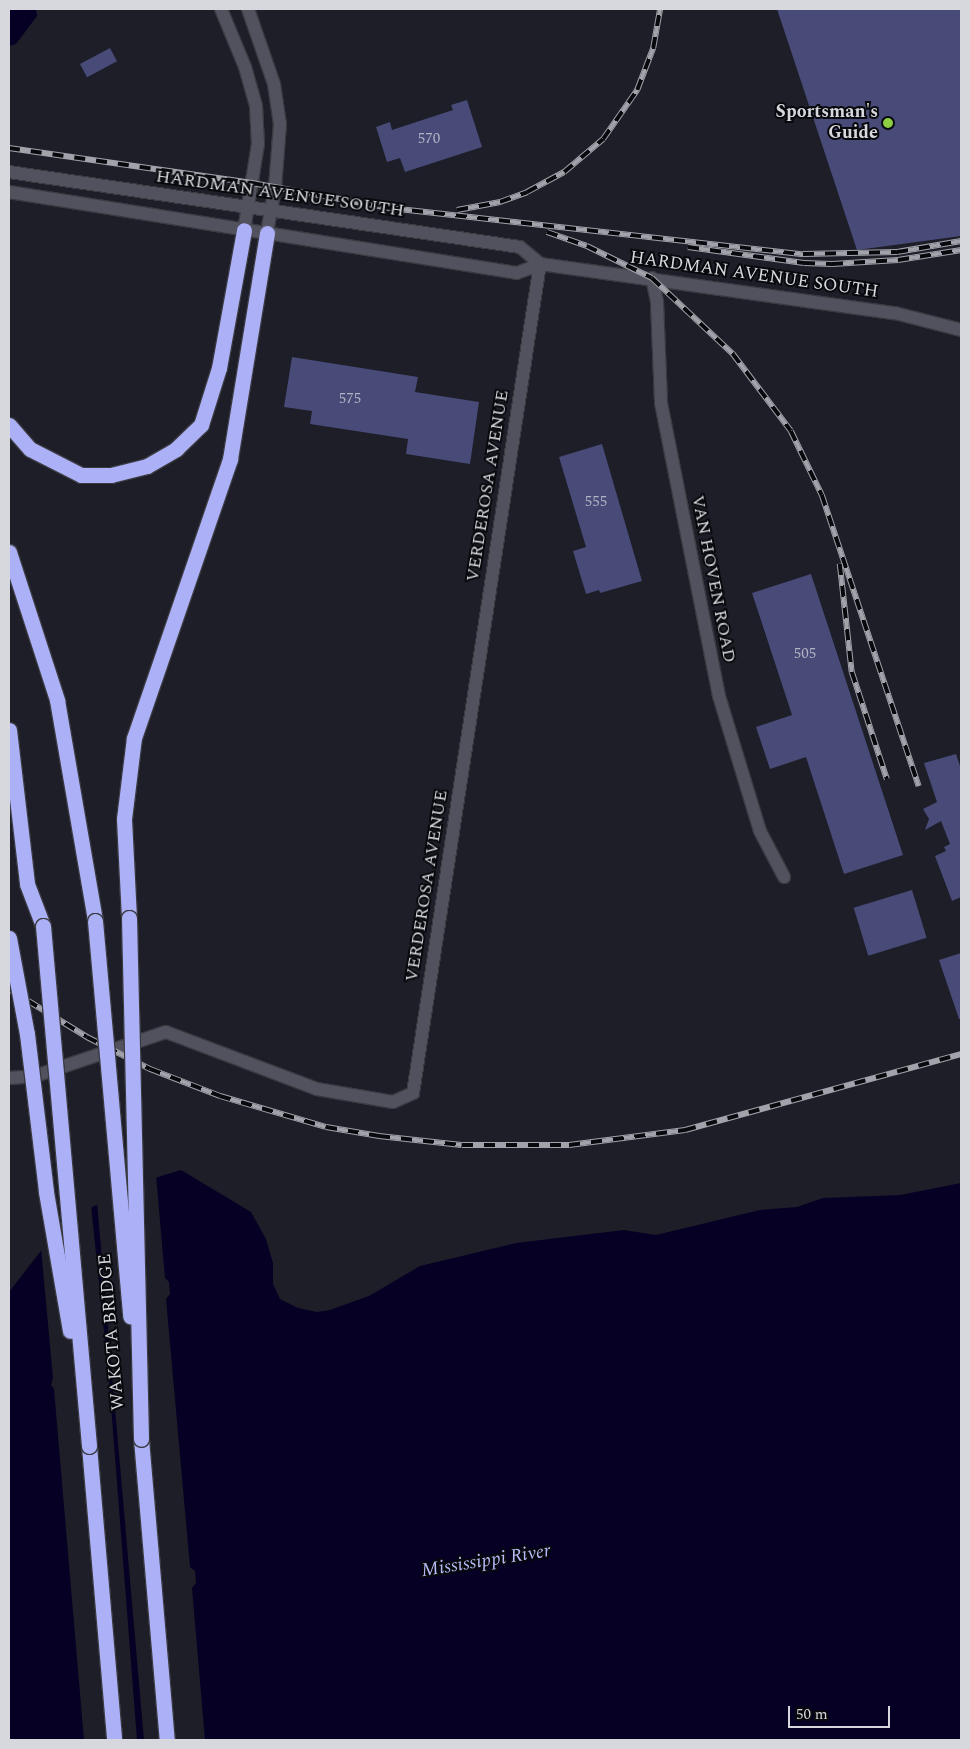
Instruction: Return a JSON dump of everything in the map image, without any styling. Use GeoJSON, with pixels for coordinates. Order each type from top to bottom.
{"type":"FeatureCollection","features":[{"type":"Feature","properties":{"kind":"highway"},"geometry":{"type":"LineString","coordinates":[[9,425],[30,449],[81,475],[112,475],[147,466],[176,449],[201,425],[219,368],[244,230]]}},
{"type":"Feature","properties":{"kind":"highway"},"geometry":{"type":"LineString","coordinates":[[141,1440],[129,918],[124,819],[134,738],[230,459],[267,233]]}},
{"type":"Feature","properties":{"kind":"highway","name":"WAKOTA BRIDGE"},"geometry":{"type":"LineString","coordinates":[[9,552],[57,700],[95,921],[167,1740]]}},
{"type":"Feature","properties":{"kind":"highway","name":"WAKOTA BRIDGE"},"geometry":{"type":"LineString","coordinates":[[9,730],[27,884],[43,926],[114,1740]]}},
{"type":"Feature","properties":{"kind":"highway"},"geometry":{"type":"LineString","coordinates":[[9,938],[26,1034],[46,1192],[89,1446]]}},
{"type":"Feature","properties":{"kind":"highway"},"geometry":{"type":"LineString","coordinates":[[157,1627],[176,1740]]}},
{"type":"Feature","properties":{"kind":"highway"},"geometry":{"type":"LineString","coordinates":[[104,1636],[105,1740]]}},
{"type":"Feature","properties":{"kind":"street"},"geometry":{"type":"LineString","coordinates":[[221,9],[246,67],[256,106],[258,144],[244,230]]}},
{"type":"Feature","properties":{"kind":"street"},"geometry":{"type":"LineString","coordinates":[[248,9],[267,59],[278,104],[280,147],[267,233]]}},
{"type":"Feature","properties":{"kind":"street","name":"HARDMAN AVENUE SOUTH"},"geometry":{"type":"LineString","coordinates":[[9,172],[520,247],[540,264]]}},
{"type":"Feature","properties":{"kind":"street","name":"HARDMAN AVENUE SOUTH"},"geometry":{"type":"LineString","coordinates":[[9,192],[517,273],[540,264],[895,313],[961,330]]}},
{"type":"Feature","properties":{"kind":"street","name":"VERDEROSA AVENUE"},"geometry":{"type":"LineString","coordinates":[[9,1078],[35,1076],[166,1032],[317,1089],[393,1102],[413,1093],[540,264]]}},
{"type":"Feature","properties":{"kind":"street","name":"VAN HOVEN ROAD"},"geometry":{"type":"LineString","coordinates":[[652,278],[657,302],[661,402],[719,696],[760,831],[784,877]]}},
{"type":"Feature","properties":{"kind":"water"},"geometry":{"type":"Polygon","coordinates":[[[9,9],[36,9],[37,16],[16,44],[9,46],[9,9]]]}},
{"type":"Feature","properties":{"kind":"water","name":"Mississippi River"},"geometry":{"type":"Polygon","coordinates":[[[181,1170],[251,1212],[266,1239],[273,1263],[273,1284],[280,1299],[298,1308],[317,1312],[330,1310],[369,1296],[420,1266],[516,1243],[624,1230],[656,1235],[760,1210],[797,1207],[823,1198],[900,1195],[961,1183],[961,1740],[9,1740],[9,1292],[40,1252],[81,1213],[138,1183],[181,1170]]]}},
{"type":"Feature","properties":{"kind":"pier"},"geometry":{"type":"Polygon","coordinates":[[[156,1175],[165,1278],[169,1282],[170,1294],[166,1299],[190,1567],[195,1571],[196,1583],[192,1588],[205,1740],[144,1740],[97,1202],[137,1180],[156,1175]]]}},
{"type":"Feature","properties":{"kind":"pier"},"geometry":{"type":"Polygon","coordinates":[[[91,1205],[109,1380],[137,1740],[84,1740],[54,1389],[51,1385],[53,1378],[41,1248],[80,1211],[91,1205]]]}},
{"type":"Feature","properties":{"kind":"building","name":"Sportsman's Guide"},"geometry":{"type":"Polygon","coordinates":[[[777,9],[961,9],[961,236],[857,250],[777,9]]]}},
{"type":"Feature","properties":{"kind":"building"},"geometry":{"type":"Polygon","coordinates":[[[110,48],[117,61],[87,77],[80,64],[110,48]]]}},
{"type":"Feature","properties":{"kind":"building"},"geometry":{"type":"Polygon","coordinates":[[[467,100],[482,147],[405,172],[400,158],[387,162],[376,127],[390,122],[392,130],[453,110],[451,105],[467,100]]]}},
{"type":"Feature","properties":{"kind":"building"},"geometry":{"type":"Polygon","coordinates":[[[292,357],[418,377],[415,392],[479,402],[470,464],[406,454],[408,439],[310,424],[312,411],[284,407],[292,357]]]}},
{"type":"Feature","properties":{"kind":"building"},"geometry":{"type":"Polygon","coordinates":[[[602,444],[642,581],[600,593],[599,590],[586,594],[573,551],[586,547],[559,457],[602,444]]]}},
{"type":"Feature","properties":{"kind":"building"},"geometry":{"type":"Polygon","coordinates":[[[811,574],[903,855],[844,874],[806,757],[770,769],[756,727],[792,715],[752,593],[811,574]]]}},
{"type":"Feature","properties":{"kind":"building"},"geometry":{"type":"Polygon","coordinates":[[[956,754],[961,769],[961,897],[952,901],[935,856],[946,851],[944,847],[950,844],[941,821],[925,830],[929,819],[923,809],[937,802],[924,763],[956,754]]]}},
{"type":"Feature","properties":{"kind":"building"},"geometry":{"type":"Polygon","coordinates":[[[912,890],[927,938],[868,956],[854,908],[912,890]]]}},
{"type":"Feature","properties":{"kind":"building"},"geometry":{"type":"Polygon","coordinates":[[[961,953],[961,1019],[959,1019],[939,960],[961,953]]]}},
{"type":"Feature","properties":{"kind":"railway"},"geometry":{"type":"LineString","coordinates":[[457,210],[500,202],[527,192],[564,172],[603,139],[637,90],[653,48],[660,9]]}},
{"type":"Feature","properties":{"kind":"railway"},"geometry":{"type":"LineString","coordinates":[[9,148],[252,183],[390,208],[803,254],[897,252],[961,241]]}},
{"type":"Feature","properties":{"kind":"railway"},"geometry":{"type":"LineString","coordinates":[[547,232],[587,246],[652,278],[733,354],[791,431],[822,495],[919,786]]}},
{"type":"Feature","properties":{"kind":"railway"},"geometry":{"type":"LineString","coordinates":[[688,247],[804,263],[832,264],[898,260],[961,250]]}},
{"type":"Feature","properties":{"kind":"railway"},"geometry":{"type":"LineString","coordinates":[[840,564],[852,672],[887,779]]}},
{"type":"Feature","properties":{"kind":"railway"},"geometry":{"type":"LineString","coordinates":[[9,989],[87,1037],[150,1069],[220,1096],[326,1127],[379,1136],[462,1145],[569,1145],[685,1130],[961,1054]]}},
{"type":"Feature","properties":{"kind":"place","name":"Sportsman's Guide"},"geometry":{"type":"Point","coordinates":[888,123]}}]}
